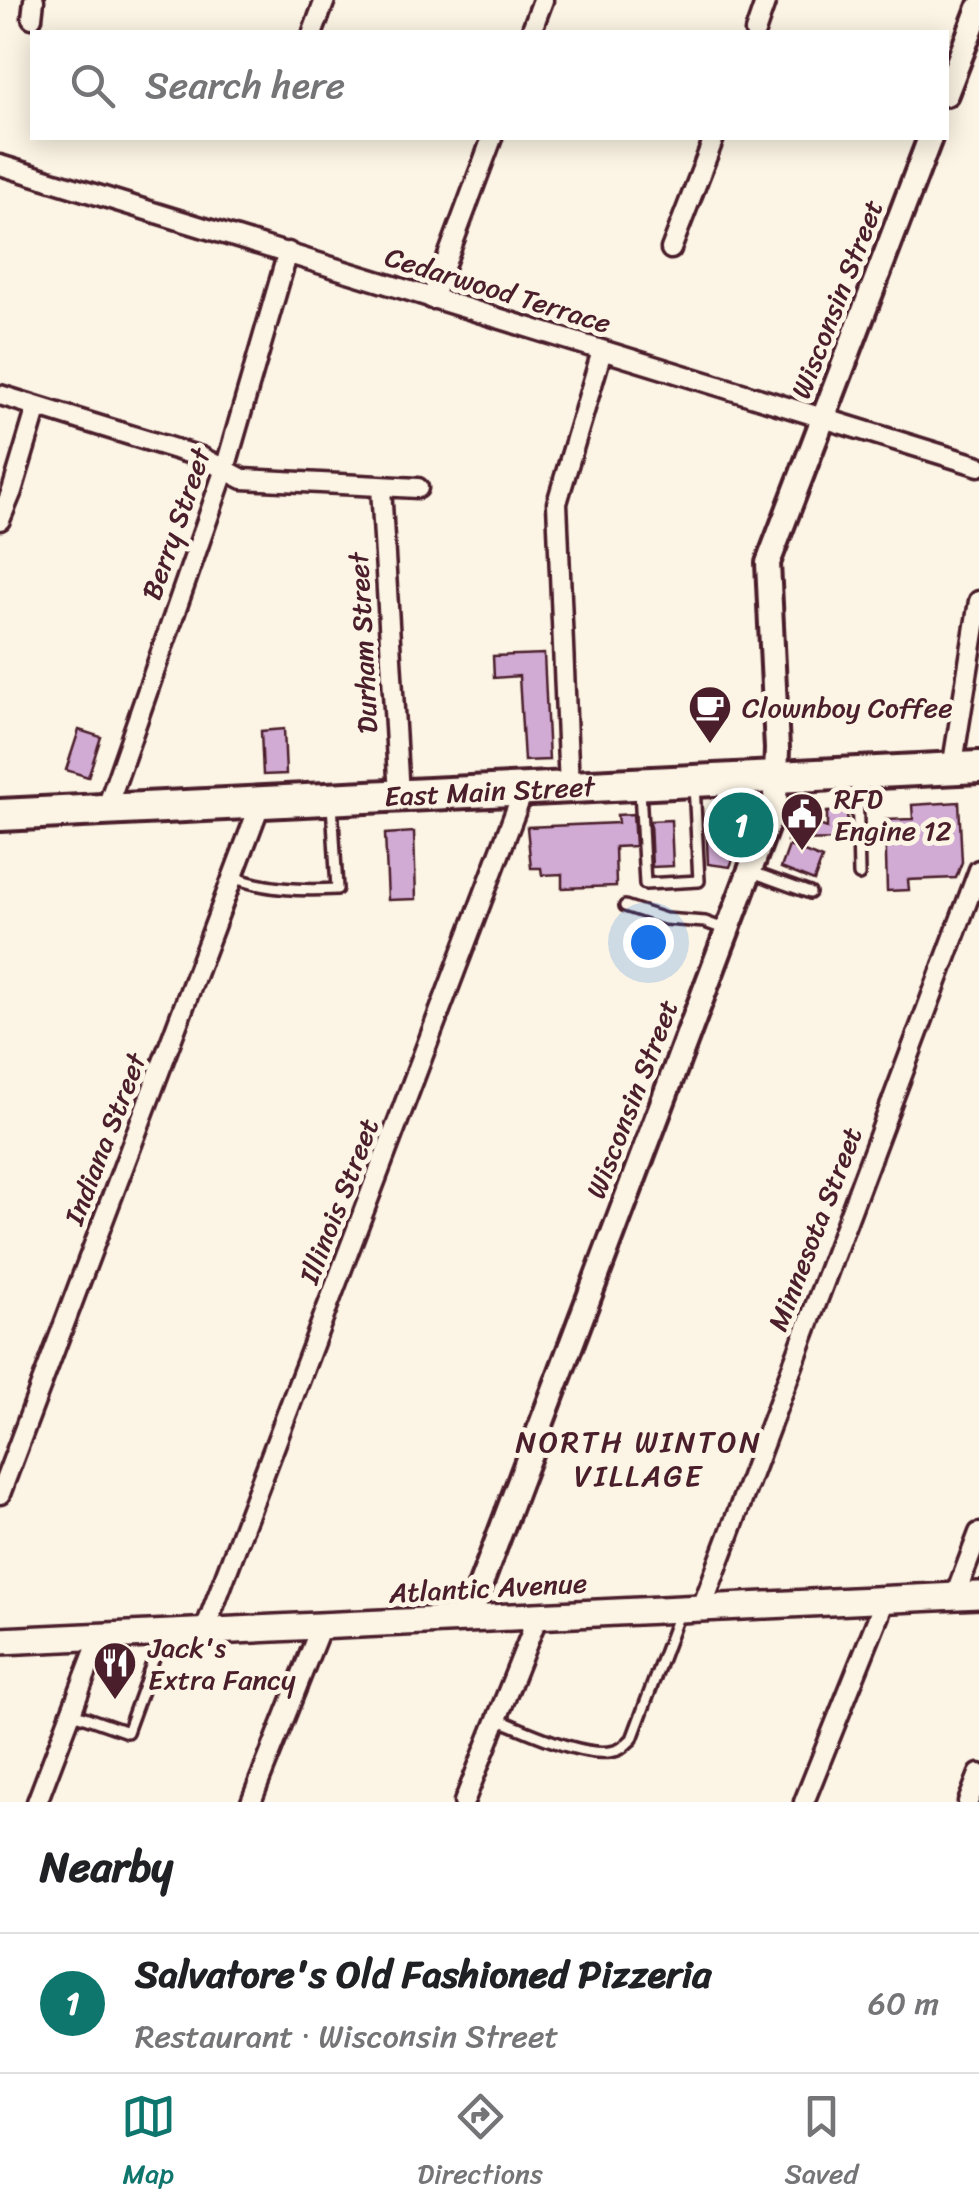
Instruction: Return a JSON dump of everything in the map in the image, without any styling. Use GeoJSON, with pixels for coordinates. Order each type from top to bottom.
{"type":"FeatureCollection","features":[{"type":"Feature","properties":{"kind":"main road","name":"East Main Street"},"geometry":{"type":"LineString","coordinates":[[0,815],[965,768]]}},
{"type":"Feature","properties":{"kind":"main road","name":"Atlantic Avenue"},"geometry":{"type":"LineString","coordinates":[[0,1641],[967,1596]]}},
{"type":"Feature","properties":{"kind":"street"},"geometry":{"type":"LineString","coordinates":[[314,30],[325,0]]}},
{"type":"Feature","properties":{"kind":"street"},"geometry":{"type":"LineString","coordinates":[[532,30],[543,0]]}},
{"type":"Feature","properties":{"kind":"street"},"geometry":{"type":"LineString","coordinates":[[756,30],[766,0]]}},
{"type":"Feature","properties":{"kind":"street"},"geometry":{"type":"LineString","coordinates":[[949,86],[979,8]]}},
{"type":"Feature","properties":{"kind":"street"},"geometry":{"type":"LineString","coordinates":[[432,299],[491,140]]}},
{"type":"Feature","properties":{"kind":"street"},"geometry":{"type":"LineString","coordinates":[[671,249],[713,140]]}},
{"type":"Feature","properties":{"kind":"street","name":"Wisconsin Street"},"geometry":{"type":"LineString","coordinates":[[468,1618],[776,804],[768,563],[929,140]]}},
{"type":"Feature","properties":{"kind":"street","name":"Cedarwood Terrace"},"geometry":{"type":"LineString","coordinates":[[0,165],[979,466]]}},
{"type":"Feature","properties":{"kind":"street","name":"Berry Street"},"geometry":{"type":"LineString","coordinates":[[106,810],[225,469],[288,252]]}},
{"type":"Feature","properties":{"kind":"street"},"geometry":{"type":"LineString","coordinates":[[569,787],[557,503],[602,351]]}},
{"type":"Feature","properties":{"kind":"street"},"geometry":{"type":"LineString","coordinates":[[0,395],[201,457],[243,479],[418,488]]}},
{"type":"Feature","properties":{"kind":"street"},"geometry":{"type":"LineString","coordinates":[[0,520],[37,406]]}},
{"type":"Feature","properties":{"kind":"street","name":"Durham Street"},"geometry":{"type":"LineString","coordinates":[[381,486],[399,795]]}},
{"type":"Feature","properties":{"kind":"street"},"geometry":{"type":"LineString","coordinates":[[965,768],[979,601]]}},
{"type":"Feature","properties":{"kind":"street","name":"Illinois Street"},"geometry":{"type":"LineString","coordinates":[[204,1632],[524,790]]}},
{"type":"Feature","properties":{"kind":"street","name":"Indiana Street"},"geometry":{"type":"LineString","coordinates":[[0,1494],[261,802]]}},
{"type":"Feature","properties":{"kind":"street","name":"Minnesota Street"},"geometry":{"type":"LineString","coordinates":[[691,1608],[979,870]]}},
{"type":"Feature","properties":{"kind":"street"},"geometry":{"type":"LineString","coordinates":[[967,1596],[979,1533]]}},
{"type":"Feature","properties":{"kind":"street"},"geometry":{"type":"LineString","coordinates":[[804,1802],[884,1600]]}},
{"type":"Feature","properties":{"kind":"street"},"geometry":{"type":"LineString","coordinates":[[464,1802],[538,1616]]}},
{"type":"Feature","properties":{"kind":"street"},"geometry":{"type":"LineString","coordinates":[[251,1802],[321,1626]]}},
{"type":"Feature","properties":{"kind":"street"},"geometry":{"type":"LineString","coordinates":[[37,1802],[100,1636]]}},
{"type":"Feature","properties":{"kind":"street"},"geometry":{"type":"LineString","coordinates":[[968,1802],[979,1774]]}},
{"type":"Feature","properties":{"kind":"lane"},"geometry":{"type":"LineString","coordinates":[[856,773],[859,875]]}},
{"type":"Feature","properties":{"kind":"lane"},"geometry":{"type":"LineString","coordinates":[[640,784],[646,884],[699,881],[694,782]]}},
{"type":"Feature","properties":{"kind":"lane"},"geometry":{"type":"LineString","coordinates":[[233,877],[299,891],[337,889],[332,798]]}},
{"type":"Feature","properties":{"kind":"lane"},"geometry":{"type":"LineString","coordinates":[[750,871],[810,893]]}},
{"type":"Feature","properties":{"kind":"lane"},"geometry":{"type":"LineString","coordinates":[[625,906],[665,919],[705,922],[728,931]]}},
{"type":"Feature","properties":{"kind":"lane"},"geometry":{"type":"LineString","coordinates":[[497,1719],[582,1751],[619,1750],[632,1739],[691,1608]]}},
{"type":"Feature","properties":{"kind":"lane"},"geometry":{"type":"LineString","coordinates":[[73,1713],[127,1732],[164,1634]]}},
{"type":"Feature","properties":{"kind":"building"},"geometry":{"type":"Polygon","coordinates":[[[544,654],[549,760],[524,761],[519,676],[494,678],[493,656],[544,654]]]}},
{"type":"Feature","properties":{"kind":"building"},"geometry":{"type":"Polygon","coordinates":[[[284,729],[286,774],[263,775],[261,731],[284,729]]]}},
{"type":"Feature","properties":{"kind":"building"},"geometry":{"type":"Polygon","coordinates":[[[79,730],[101,737],[88,777],[66,770],[79,730]]]}},
{"type":"Feature","properties":{"kind":"building"},"geometry":{"type":"Polygon","coordinates":[[[959,802],[962,862],[956,878],[908,880],[909,890],[887,891],[885,820],[913,819],[912,805],[959,802]]]}},
{"type":"Feature","properties":{"kind":"building"},"geometry":{"type":"Polygon","coordinates":[[[847,811],[850,840],[787,841],[795,820],[827,828],[827,812],[847,811]]]}},
{"type":"Feature","properties":{"kind":"building"},"geometry":{"type":"Polygon","coordinates":[[[633,814],[635,846],[615,847],[616,886],[562,888],[562,874],[542,875],[541,868],[531,868],[527,827],[618,823],[617,815],[633,814]]]}},
{"type":"Feature","properties":{"kind":"building"},"geometry":{"type":"Polygon","coordinates":[[[750,816],[730,867],[708,864],[706,819],[750,816]]]}},
{"type":"Feature","properties":{"kind":"building"},"geometry":{"type":"Polygon","coordinates":[[[671,820],[673,866],[652,867],[650,821],[671,820]]]}},
{"type":"Feature","properties":{"kind":"building"},"geometry":{"type":"Polygon","coordinates":[[[414,832],[416,899],[388,900],[385,834],[414,832]]]}},
{"type":"Feature","properties":{"kind":"building"},"geometry":{"type":"Polygon","coordinates":[[[789,846],[822,859],[814,881],[781,868],[789,846]]]}},
{"type":"Feature","properties":{"kind":"place","name":"Clownboy Coffee"},"geometry":{"type":"Point","coordinates":[710,745]}},
{"type":"Feature","properties":{"kind":"place","name":"Salvatore's Old Fashioned Pizzeria"},"geometry":{"type":"Point","coordinates":[741,825]}},
{"type":"Feature","properties":{"kind":"place","name":"RFD Engine 12"},"geometry":{"type":"Point","coordinates":[802,852]}},
{"type":"Feature","properties":{"kind":"place","name":"Jack's Extra Fancy"},"geometry":{"type":"Point","coordinates":[115,1701]}},
{"type":"Feature","properties":{"kind":"district","name":"NORTH WINTON VILLAGE"},"geometry":{"type":"Point","coordinates":[639,1459]}}]}
